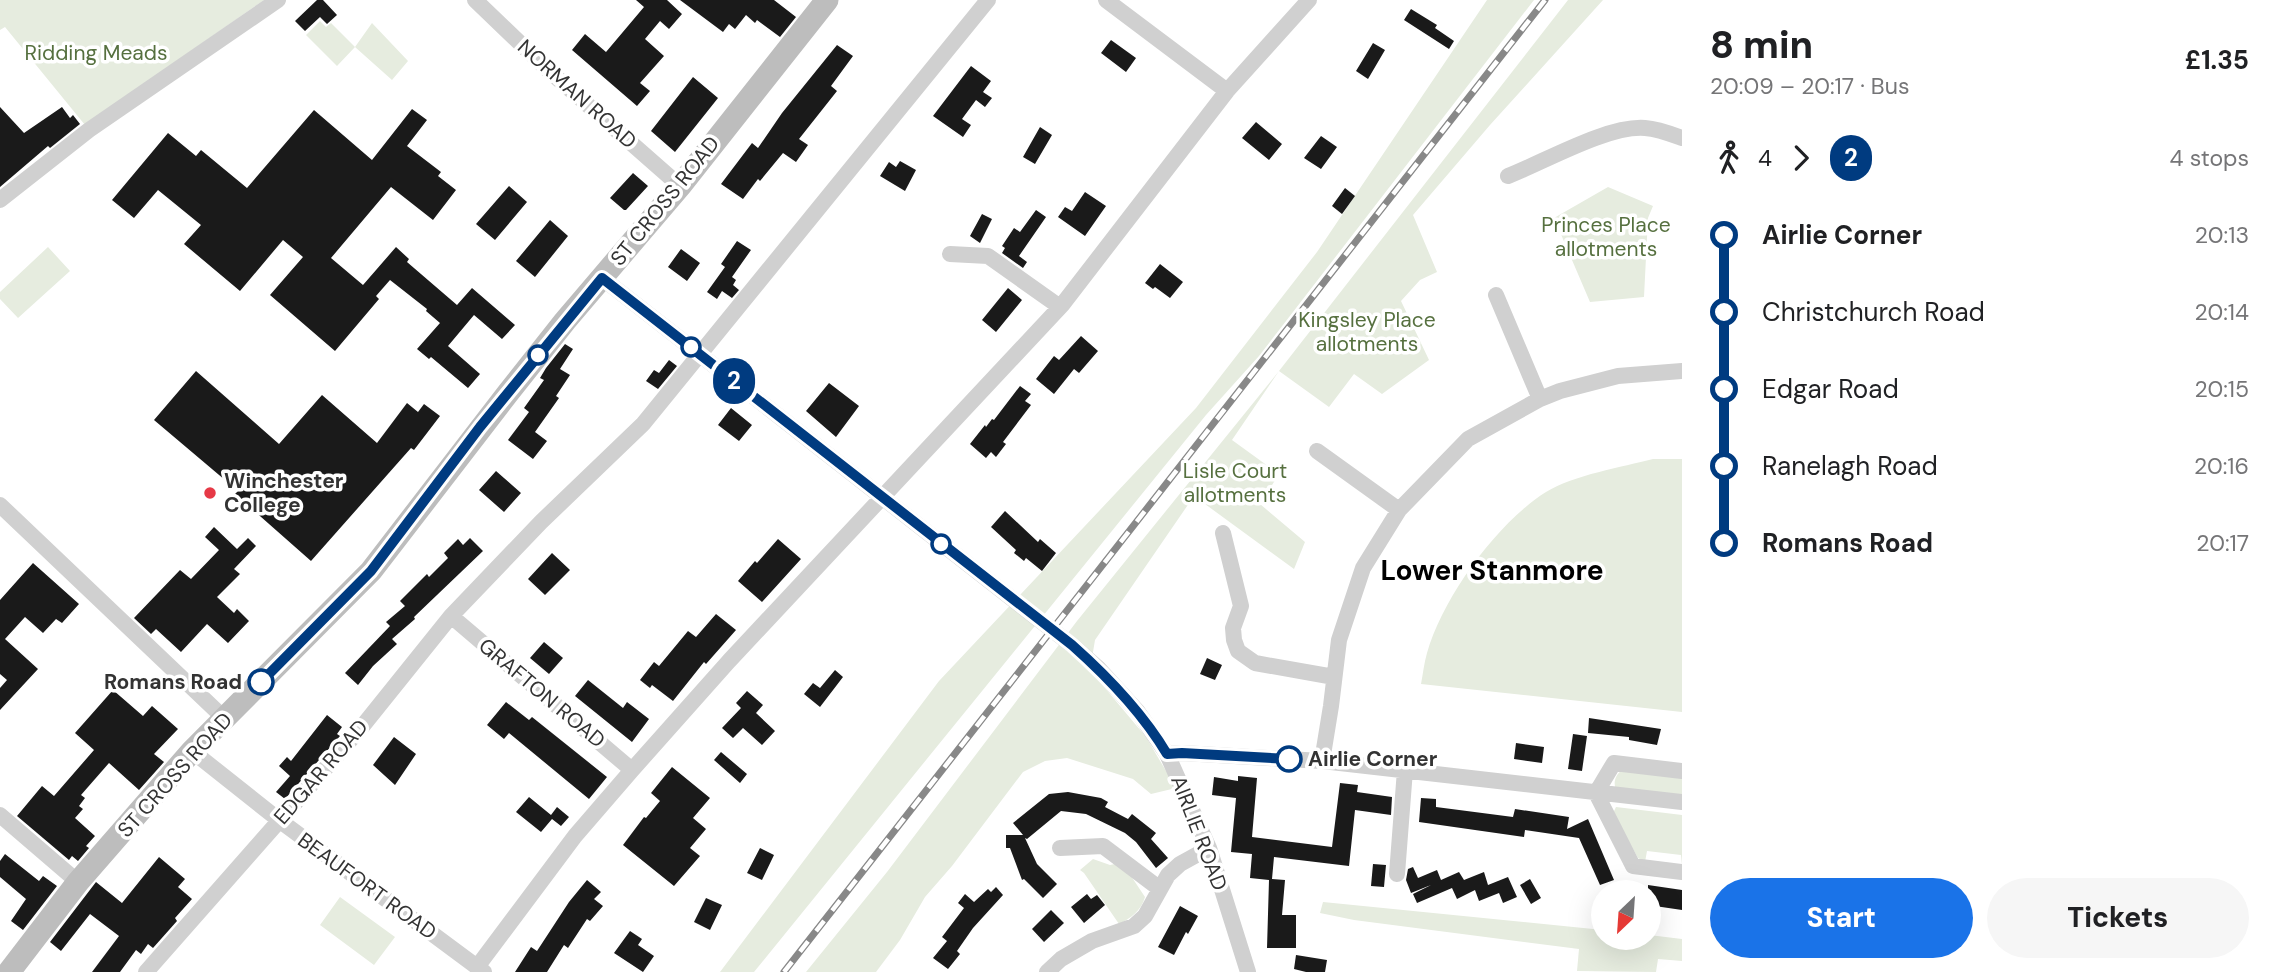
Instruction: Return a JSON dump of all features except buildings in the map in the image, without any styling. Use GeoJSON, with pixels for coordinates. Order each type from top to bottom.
{"type":"FeatureCollection","features":[{"type":"Feature","properties":{"kind":"main road","name":"ST CROSS ROAD"},"geometry":{"type":"LineString","coordinates":[[9,972],[78,883],[192,751],[371,571],[480,427],[680,186],[827,0]]}},
{"type":"Feature","properties":{"kind":"street"},"geometry":{"type":"LineString","coordinates":[[0,200],[89,130],[278,0]]}},
{"type":"Feature","properties":{"kind":"street","name":"NORMAN ROAD"},"geometry":{"type":"LineString","coordinates":[[475,0],[548,70],[680,186]]}},
{"type":"Feature","properties":{"kind":"street","name":"EDGAR ROAD"},"geometry":{"type":"LineString","coordinates":[[148,972],[361,728],[451,616],[541,522],[643,424],[702,355],[988,0]]}},
{"type":"Feature","properties":{"kind":"street"},"geometry":{"type":"LineString","coordinates":[[1106,0],[1227,91]]}},
{"type":"Feature","properties":{"kind":"street"},"geometry":{"type":"LineString","coordinates":[[481,970],[575,836],[729,661],[1060,307],[1227,91],[1309,0]]}},
{"type":"Feature","properties":{"kind":"street"},"geometry":{"type":"LineString","coordinates":[[1508,176],[1574,147],[1631,129],[1645,128],[1682,138]]}},
{"type":"Feature","properties":{"kind":"street"},"geometry":{"type":"LineString","coordinates":[[950,254],[988,256],[1060,307]]}},
{"type":"Feature","properties":{"kind":"street"},"geometry":{"type":"LineString","coordinates":[[602,278],[1038,619]]}},
{"type":"Feature","properties":{"kind":"street"},"geometry":{"type":"LineString","coordinates":[[1496,295],[1540,399]]}},
{"type":"Feature","properties":{"kind":"street"},"geometry":{"type":"LineString","coordinates":[[1322,761],[1339,640],[1363,568],[1399,510],[1468,439],[1540,399],[1618,376],[1682,371]]}},
{"type":"Feature","properties":{"kind":"street"},"geometry":{"type":"LineString","coordinates":[[1317,451],[1399,510]]}},
{"type":"Feature","properties":{"kind":"street"},"geometry":{"type":"LineString","coordinates":[[0,505],[225,719]]}},
{"type":"Feature","properties":{"kind":"street"},"geometry":{"type":"LineString","coordinates":[[1223,534],[1241,606],[1233,628],[1238,650],[1255,663],[1334,677]]}},
{"type":"Feature","properties":{"kind":"street","name":"GRAFTON ROAD"},"geometry":{"type":"LineString","coordinates":[[451,616],[632,770]]}},
{"type":"Feature","properties":{"kind":"street","name":"AIRLIE ROAD"},"geometry":{"type":"LineString","coordinates":[[1072,645],[1098,668],[1138,712],[1167,754],[1209,848],[1248,972]]}},
{"type":"Feature","properties":{"kind":"street","name":"BEAUFORT ROAD"},"geometry":{"type":"LineString","coordinates":[[192,751],[279,820],[481,970]]}},
{"type":"Feature","properties":{"kind":"street"},"geometry":{"type":"LineString","coordinates":[[1167,754],[1322,761],[1682,802]]}},
{"type":"Feature","properties":{"kind":"street"},"geometry":{"type":"LineString","coordinates":[[1596,793],[1614,763],[1682,771]]}},
{"type":"Feature","properties":{"kind":"street"},"geometry":{"type":"LineString","coordinates":[[1397,874],[1405,770]]}},
{"type":"Feature","properties":{"kind":"street"},"geometry":{"type":"LineString","coordinates":[[1596,793],[1633,866],[1682,872]]}},
{"type":"Feature","properties":{"kind":"street"},"geometry":{"type":"LineString","coordinates":[[0,815],[78,883]]}},
{"type":"Feature","properties":{"kind":"street"},"geometry":{"type":"LineString","coordinates":[[1060,848],[1103,846],[1160,889]]}},
{"type":"Feature","properties":{"kind":"street"},"geometry":{"type":"LineString","coordinates":[[1047,972],[1061,959],[1092,942],[1133,926],[1145,916],[1168,875],[1180,864],[1209,848]]}},
{"type":"Feature","properties":{"kind":"green space","name":"Ridding Meads"},"geometry":{"type":"Polygon","coordinates":[[[0,0],[264,0],[85,125],[5,27],[0,30],[0,0]]]}},
{"type":"Feature","properties":{"kind":"green space"},"geometry":{"type":"Polygon","coordinates":[[[1487,0],[1534,0],[1259,356],[1206,415],[754,972],[720,972],[939,681],[1196,408],[1317,252],[1487,0]]]}},
{"type":"Feature","properties":{"kind":"green space","name":"Kingsley Place allotments"},"geometry":{"type":"Polygon","coordinates":[[[1568,0],[1603,0],[1413,215],[1437,272],[1420,280],[1401,301],[1429,360],[1382,394],[1354,374],[1329,407],[1279,371],[1568,0]]]}},
{"type":"Feature","properties":{"kind":"green space"},"geometry":{"type":"Polygon","coordinates":[[[320,21],[326,27],[331,23],[355,47],[337,66],[306,35],[320,21]]]}},
{"type":"Feature","properties":{"kind":"green space"},"geometry":{"type":"Polygon","coordinates":[[[372,23],[408,61],[392,80],[355,47],[372,23]]]}},
{"type":"Feature","properties":{"kind":"green space","name":"Princes Place allotments"},"geometry":{"type":"Polygon","coordinates":[[[1608,187],[1653,206],[1648,218],[1644,297],[1590,302],[1554,218],[1608,187]]]}},
{"type":"Feature","properties":{"kind":"green space"},"geometry":{"type":"Polygon","coordinates":[[[48,247],[70,271],[18,318],[0,299],[0,292],[48,247]]]}},
{"type":"Feature","properties":{"kind":"green space","name":"Lisle Court allotments"},"geometry":{"type":"Polygon","coordinates":[[[1279,371],[1232,440],[1279,474],[1260,504],[1305,542],[1294,569],[1194,496],[1095,640],[1090,670],[1146,737],[1176,788],[1151,794],[1133,779],[1067,758],[1045,761],[1023,772],[952,866],[925,897],[900,940],[876,972],[806,972],[887,872],[1077,621],[1279,371]]]}},
{"type":"Feature","properties":{"kind":"green space"},"geometry":{"type":"Polygon","coordinates":[[[1653,459],[1682,459],[1682,712],[1421,684],[1427,653],[1445,609],[1474,563],[1509,522],[1557,486],[1598,472],[1653,459]]]}},
{"type":"Feature","properties":{"kind":"green space"},"geometry":{"type":"Polygon","coordinates":[[[1622,770],[1682,775],[1682,802],[1616,790],[1615,779],[1622,770]]]}},
{"type":"Feature","properties":{"kind":"green space"},"geometry":{"type":"Polygon","coordinates":[[[1616,807],[1682,815],[1682,865],[1681,855],[1647,851],[1645,862],[1638,858],[1613,813],[1616,807]]]}},
{"type":"Feature","properties":{"kind":"green space"},"geometry":{"type":"Polygon","coordinates":[[[1093,859],[1115,864],[1131,876],[1145,897],[1135,914],[1119,924],[1080,870],[1093,859]]]}},
{"type":"Feature","properties":{"kind":"green space"},"geometry":{"type":"Polygon","coordinates":[[[340,897],[395,937],[374,965],[320,925],[340,897]]]}},
{"type":"Feature","properties":{"kind":"green space"},"geometry":{"type":"Polygon","coordinates":[[[1323,902],[1591,929],[1591,950],[1661,950],[1661,936],[1682,939],[1682,961],[1658,959],[1656,972],[1577,971],[1579,949],[1354,920],[1320,913],[1323,902]]]}},
{"type":"Feature","properties":{"kind":"tunnel"},"geometry":{"type":"LineString","coordinates":[[1038,619],[1072,645]]}},
{"type":"Feature","properties":{"kind":"railway"},"geometry":{"type":"LineString","coordinates":[[784,972],[1545,0]]}},
{"type":"Feature","properties":{"kind":"bus line","name":"2"},"geometry":{"type":"LineString","coordinates":[[261,682],[371,571],[480,427],[602,278],[1072,645],[1098,668],[1138,712],[1156,734],[1167,754],[1289,759]]}},
{"type":"Feature","properties":{"kind":"place","name":"Winchester College"},"geometry":{"type":"Point","coordinates":[210,493]}},
{"type":"Feature","properties":{"kind":"place","name":"Romans Road"},"geometry":{"type":"Point","coordinates":[261,682]}},
{"type":"Feature","properties":{"kind":"place","name":"Airlie Corner"},"geometry":{"type":"Point","coordinates":[1289,759]}},
{"type":"Feature","properties":{"kind":"district","name":"Lower Stanmore"},"geometry":{"type":"Point","coordinates":[1492,570]}}]}
